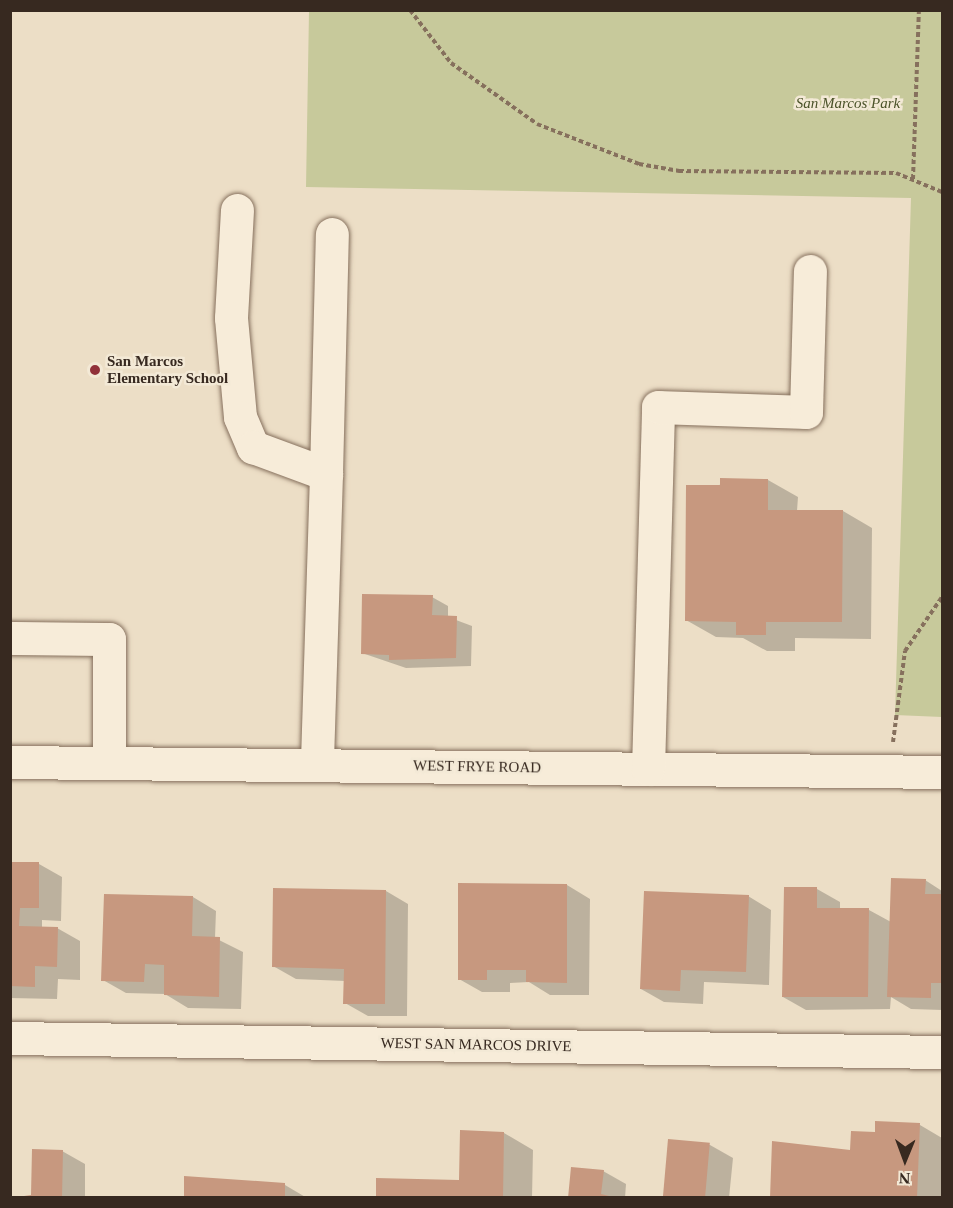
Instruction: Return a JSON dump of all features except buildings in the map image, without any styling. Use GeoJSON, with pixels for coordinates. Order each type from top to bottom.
{"type":"FeatureCollection","features":[{"type":"Feature","properties":{"kind":"street"},"geometry":{"type":"LineString","coordinates":[[237,210],[231,318],[240,417],[253,447],[326,474]]}},
{"type":"Feature","properties":{"kind":"street"},"geometry":{"type":"LineString","coordinates":[[317,765],[332,234]]}},
{"type":"Feature","properties":{"kind":"street"},"geometry":{"type":"LineString","coordinates":[[648,769],[658,407],[806,412],[810,271]]}},
{"type":"Feature","properties":{"kind":"street"},"geometry":{"type":"LineString","coordinates":[[10,638],[109,639],[109,763]]}},
{"type":"Feature","properties":{"kind":"street","name":"WEST FRYE ROAD"},"geometry":{"type":"LineString","coordinates":[[10,762],[942,772]]}},
{"type":"Feature","properties":{"kind":"street","name":"WEST SAN MARCOS DRIVE"},"geometry":{"type":"LineString","coordinates":[[10,1038],[942,1052]]}},
{"type":"Feature","properties":{"kind":"path"},"geometry":{"type":"LineString","coordinates":[[410,10],[451,63],[537,124],[639,164],[679,171],[896,173],[942,192]]}},
{"type":"Feature","properties":{"kind":"path"},"geometry":{"type":"LineString","coordinates":[[913,179],[919,10]]}},
{"type":"Feature","properties":{"kind":"path"},"geometry":{"type":"LineString","coordinates":[[892,771],[897,677],[905,651],[942,597]]}},
{"type":"Feature","properties":{"kind":"green space","name":"San Marcos Park"},"geometry":{"type":"Polygon","coordinates":[[[309,11],[942,11],[942,717],[895,715],[911,198],[306,187],[309,11]]]}},
{"type":"Feature","properties":{"kind":"place","name":"San Marcos Elementary School"},"geometry":{"type":"Point","coordinates":[95,370]}}]}
